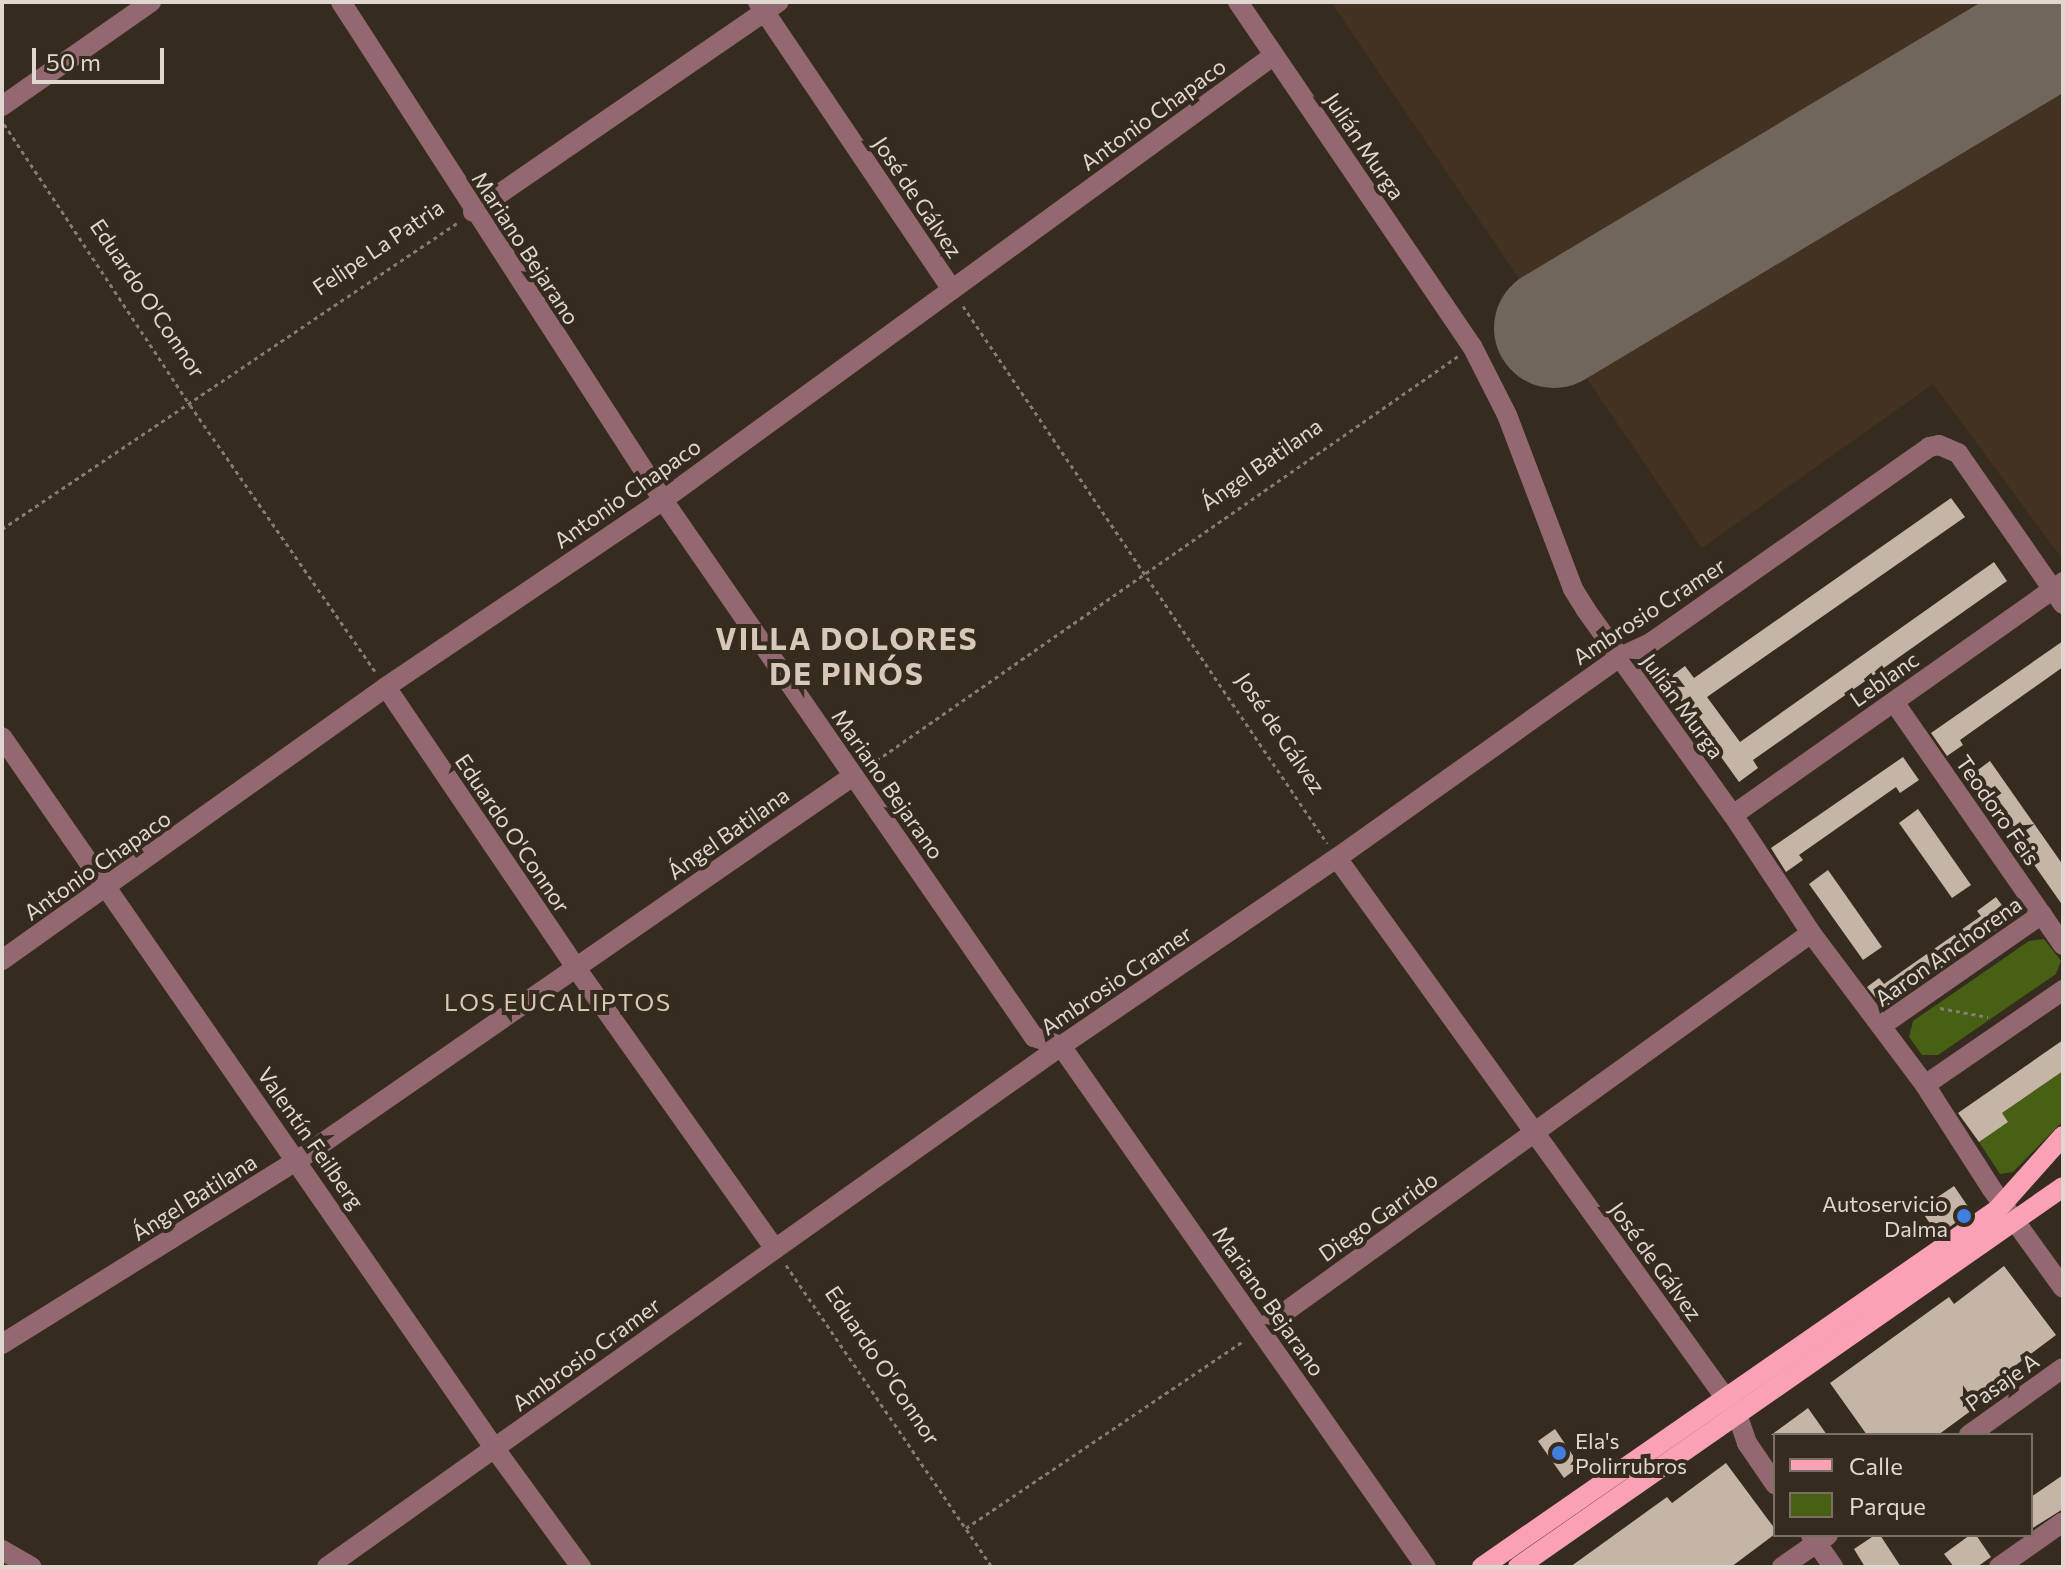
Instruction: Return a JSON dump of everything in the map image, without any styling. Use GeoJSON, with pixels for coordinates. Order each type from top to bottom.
{"type":"FeatureCollection","features":[{"type":"Feature","properties":{"kind":"main road"},"geometry":{"type":"LineString","coordinates":[[1518,1567],[2004,1204],[2063,1136]]}},
{"type":"Feature","properties":{"kind":"main road"},"geometry":{"type":"LineString","coordinates":[[1482,1567],[2015,1222],[2063,1187]]}},
{"type":"Feature","properties":{"kind":"street"},"geometry":{"type":"LineString","coordinates":[[2,106],[151,2]]}},
{"type":"Feature","properties":{"kind":"street","name":"Mariano Bejarano"},"geometry":{"type":"LineString","coordinates":[[341,2],[473,212],[663,500],[853,776],[1034,1037],[1061,1046],[1426,1567]]}},
{"type":"Feature","properties":{"kind":"street","name":"Julián Murga"},"geometry":{"type":"LineString","coordinates":[[1238,2],[1472,346],[1507,415],[1573,589],[1618,658],[1733,815],[1811,933],[1925,1085],[2015,1222],[2063,1288]]}},
{"type":"Feature","properties":{"kind":"street","name":"Felipe La Patria"},"geometry":{"type":"LineString","coordinates":[[473,212],[767,5]]}},
{"type":"Feature","properties":{"kind":"street","name":"José de Gálvez"},"geometry":{"type":"LineString","coordinates":[[767,5],[952,290]]}},
{"type":"Feature","properties":{"kind":"street","name":"Antonio Chapaco"},"geometry":{"type":"LineString","coordinates":[[2,960],[386,687],[663,500],[1273,56]]}},
{"type":"Feature","properties":{"kind":"street","name":"Ambrosio Cramer"},"geometry":{"type":"LineString","coordinates":[[327,1567],[1061,1046],[1337,858],[1618,658],[1652,642],[1929,447],[1939,445],[1958,453],[2059,591]]}},
{"type":"Feature","properties":{"kind":"street","name":"Leblanc"},"geometry":{"type":"LineString","coordinates":[[1733,815],[2059,591]]}},
{"type":"Feature","properties":{"kind":"street","name":"Eduardo O'Connor"},"geometry":{"type":"LineString","coordinates":[[386,687],[576,968],[775,1249]]}},
{"type":"Feature","properties":{"kind":"street","name":"Teodoro Feis"},"geometry":{"type":"LineString","coordinates":[[1894,702],[2063,945]]}},
{"type":"Feature","properties":{"kind":"street","name":"Valentín Feilberg"},"geometry":{"type":"LineString","coordinates":[[2,737],[298,1160],[495,1449],[581,1567]]}},
{"type":"Feature","properties":{"kind":"street","name":"Ángel Batilana"},"geometry":{"type":"LineString","coordinates":[[2,1344],[298,1160],[853,776]]}},
{"type":"Feature","properties":{"kind":"street","name":"José de Gálvez"},"geometry":{"type":"LineString","coordinates":[[1337,858],[1731,1405],[1747,1443],[1773,1481]]}},
{"type":"Feature","properties":{"kind":"street","name":"Aaron Anchorena"},"geometry":{"type":"LineString","coordinates":[[1881,1026],[2042,914]]}},
{"type":"Feature","properties":{"kind":"street","name":"Diego Garrido"},"geometry":{"type":"LineString","coordinates":[[1260,1330],[1811,933]]}},
{"type":"Feature","properties":{"kind":"street"},"geometry":{"type":"LineString","coordinates":[[1925,1085],[2063,990]]}},
{"type":"Feature","properties":{"kind":"street","name":"Pasaje A"},"geometry":{"type":"LineString","coordinates":[[1972,1433],[2063,1368]]}},
{"type":"Feature","properties":{"kind":"street"},"geometry":{"type":"LineString","coordinates":[[1999,1567],[2063,1522]]}},
{"type":"Feature","properties":{"kind":"street"},"geometry":{"type":"LineString","coordinates":[[1782,1567],[1818,1538],[1833,1567]]}},
{"type":"Feature","properties":{"kind":"street"},"geometry":{"type":"LineString","coordinates":[[2,1550],[31,1567]]}},
{"type":"Feature","properties":{"kind":"path","name":"Eduardo O'Connor"},"geometry":{"type":"LineString","coordinates":[[2,121],[190,405],[386,687]]}},
{"type":"Feature","properties":{"kind":"path","name":"Felipe La Patria"},"geometry":{"type":"LineString","coordinates":[[2,529],[473,212]]}},
{"type":"Feature","properties":{"kind":"path","name":"José de Gálvez"},"geometry":{"type":"LineString","coordinates":[[952,290],[1337,858]]}},
{"type":"Feature","properties":{"kind":"path","name":"Ángel Batilana"},"geometry":{"type":"LineString","coordinates":[[853,776],[1472,346]]}},
{"type":"Feature","properties":{"kind":"path"},"geometry":{"type":"LineString","coordinates":[[1914,1003],[2015,1023]]}},
{"type":"Feature","properties":{"kind":"path","name":"Eduardo O'Connor"},"geometry":{"type":"LineString","coordinates":[[775,1249],[992,1567]]}},
{"type":"Feature","properties":{"kind":"path"},"geometry":{"type":"LineString","coordinates":[[966,1528],[1260,1330]]}},
{"type":"Feature","properties":{"kind":"shaded area"},"geometry":{"type":"Polygon","coordinates":[[[1331,2],[2063,2],[2063,560],[1933,384],[1702,548],[1331,2]]]}},
{"type":"Feature","properties":{"kind":"green space"},"geometry":{"type":"Polygon","coordinates":[[[2044,939],[2061,961],[2056,974],[1938,1055],[1922,1055],[1909,1037],[1913,1021],[2029,941],[2044,939]]]}},
{"type":"Feature","properties":{"kind":"green space"},"geometry":{"type":"Polygon","coordinates":[[[2063,1071],[2063,1121],[2013,1172],[2000,1174],[1979,1142],[2007,1122],[2002,1113],[2063,1071]]]}},
{"type":"Feature","properties":{"kind":"building"},"geometry":{"type":"Polygon","coordinates":[[[1951,498],[1965,517],[1707,697],[1740,742],[1994,562],[2007,581],[1753,760],[1758,768],[1739,782],[1666,680],[1685,666],[1694,678],[1951,498]]]}},
{"type":"Feature","properties":{"kind":"building"},"geometry":{"type":"Polygon","coordinates":[[[2063,641],[2063,667],[1960,740],[1963,745],[1947,756],[1931,733],[2063,641]]]}},
{"type":"Feature","properties":{"kind":"building"},"geometry":{"type":"Polygon","coordinates":[[[1903,757],[1919,780],[1900,793],[1896,787],[1799,855],[1803,860],[1786,872],[1771,848],[1903,757]]]}},
{"type":"Feature","properties":{"kind":"building"},"geometry":{"type":"Polygon","coordinates":[[[1990,761],[2063,865],[2063,906],[1971,775],[1990,761]]]}},
{"type":"Feature","properties":{"kind":"building"},"geometry":{"type":"Polygon","coordinates":[[[1918,809],[1971,885],[1952,898],[1899,823],[1918,809]]]}},
{"type":"Feature","properties":{"kind":"building"},"geometry":{"type":"Polygon","coordinates":[[[1828,870],[1882,947],[1863,960],[1809,884],[1828,870]]]}},
{"type":"Feature","properties":{"kind":"building"},"geometry":{"type":"Polygon","coordinates":[[[1996,897],[2012,919],[1884,1008],[1867,987],[1879,978],[1884,984],[1981,916],[1977,911],[1996,897]]]}},
{"type":"Feature","properties":{"kind":"building"},"geometry":{"type":"Polygon","coordinates":[[[2063,1040],[2063,1071],[2002,1113],[2008,1122],[1979,1142],[1958,1113],[2063,1040]]]}},
{"type":"Feature","properties":{"kind":"building"},"geometry":{"type":"Polygon","coordinates":[[[1954,1186],[1969,1208],[1968,1214],[1938,1235],[1920,1209],[1954,1186]]]}},
{"type":"Feature","properties":{"kind":"building"},"geometry":{"type":"Polygon","coordinates":[[[2004,1266],[2056,1335],[2004,1374],[2010,1382],[1941,1433],[1866,1433],[1830,1383],[1949,1297],[1954,1304],[2004,1266]]]}},
{"type":"Feature","properties":{"kind":"building"},"geometry":{"type":"Polygon","coordinates":[[[1808,1408],[1826,1433],[1774,1433],[1808,1408]]]}},
{"type":"Feature","properties":{"kind":"building","name":"Ela's Polirrubros"},"geometry":{"type":"Polygon","coordinates":[[[1555,1429],[1580,1466],[1564,1478],[1538,1441],[1555,1429]]]}},
{"type":"Feature","properties":{"kind":"building"},"geometry":{"type":"Polygon","coordinates":[[[1726,1463],[1773,1526],[1773,1536],[1731,1567],[1570,1567],[1667,1497],[1672,1503],[1726,1463]]]}},
{"type":"Feature","properties":{"kind":"building"},"geometry":{"type":"Polygon","coordinates":[[[2063,1475],[2063,1509],[2033,1528],[2033,1496],[2063,1475]]]}},
{"type":"Feature","properties":{"kind":"building"},"geometry":{"type":"Polygon","coordinates":[[[1872,1537],[1881,1537],[1901,1567],[1865,1567],[1854,1549],[1872,1537]]]}},
{"type":"Feature","properties":{"kind":"building"},"geometry":{"type":"Polygon","coordinates":[[[1967,1537],[1977,1537],[1991,1557],[1977,1567],[1954,1567],[1944,1554],[1967,1537]]]}},
{"type":"Feature","properties":{"kind":"runway"},"geometry":{"type":"LineString","coordinates":[[1554,328],[2063,23]]}},
{"type":"Feature","properties":{"kind":"place","name":"Autoservicio Dalma"},"geometry":{"type":"Point","coordinates":[1964,1216]}},
{"type":"Feature","properties":{"kind":"place","name":"Ela's Polirrubros"},"geometry":{"type":"Point","coordinates":[1559,1453]}},
{"type":"Feature","properties":{"kind":"district","name":"VILLA DOLORES DE PINÓS"},"geometry":{"type":"Point","coordinates":[847,655]}},
{"type":"Feature","properties":{"kind":"district","name":"LOS EUCALIPTOS"},"geometry":{"type":"Point","coordinates":[558,1002]}}]}
